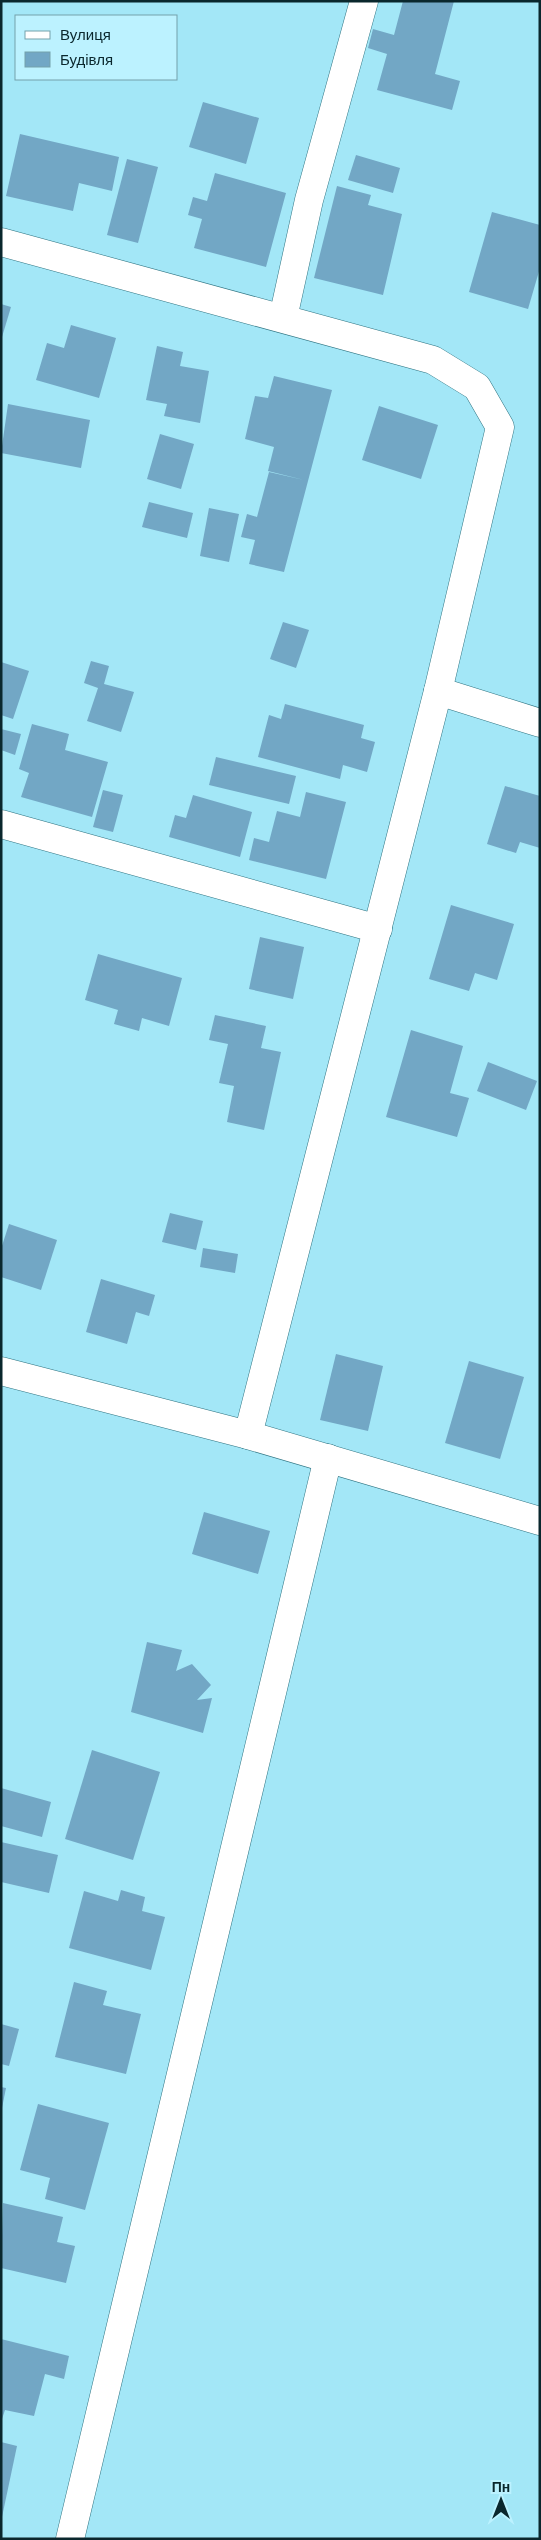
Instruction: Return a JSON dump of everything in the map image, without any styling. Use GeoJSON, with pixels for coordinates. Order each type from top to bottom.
{"type":"FeatureCollection","features":[{"type":"Feature","properties":{"kind":"street"},"geometry":{"type":"LineString","coordinates":[[283,318],[309,200],[364,1]]}},
{"type":"Feature","properties":{"kind":"street"},"geometry":{"type":"LineString","coordinates":[[1,242],[433,360],[477,387],[500,427],[438,691],[248,1435]]}},
{"type":"Feature","properties":{"kind":"street"},"geometry":{"type":"LineString","coordinates":[[438,691],[540,723]]}},
{"type":"Feature","properties":{"kind":"street"},"geometry":{"type":"LineString","coordinates":[[1,824],[378,929]]}},
{"type":"Feature","properties":{"kind":"street"},"geometry":{"type":"LineString","coordinates":[[1,1371],[248,1435],[540,1521]]}},
{"type":"Feature","properties":{"kind":"street"},"geometry":{"type":"LineString","coordinates":[[70,2539],[328,1458]]}},
{"type":"Feature","properties":{"kind":"building"},"geometry":{"type":"Polygon","coordinates":[[[403,1],[454,1],[435,74],[460,81],[452,110],[377,90],[387,54],[368,48],[373,29],[394,35],[403,1]]]}},
{"type":"Feature","properties":{"kind":"building"},"geometry":{"type":"Polygon","coordinates":[[[203,102],[259,118],[246,164],[189,147],[203,102]]]}},
{"type":"Feature","properties":{"kind":"building"},"geometry":{"type":"Polygon","coordinates":[[[20,134],[119,157],[112,191],[79,183],[73,211],[6,196],[20,134]]]}},
{"type":"Feature","properties":{"kind":"building"},"geometry":{"type":"Polygon","coordinates":[[[356,155],[400,168],[393,193],[348,180],[356,155]]]}},
{"type":"Feature","properties":{"kind":"building"},"geometry":{"type":"Polygon","coordinates":[[[127,159],[158,167],[138,243],[107,235],[127,159]]]}},
{"type":"Feature","properties":{"kind":"building"},"geometry":{"type":"Polygon","coordinates":[[[215,173],[286,193],[266,267],[194,248],[202,219],[188,215],[193,197],[207,201],[215,173]]]}},
{"type":"Feature","properties":{"kind":"building"},"geometry":{"type":"Polygon","coordinates":[[[337,186],[371,195],[368,205],[402,214],[383,295],[314,278],[337,186]]]}},
{"type":"Feature","properties":{"kind":"building"},"geometry":{"type":"Polygon","coordinates":[[[492,212],[540,225],[540,268],[528,309],[469,292],[492,212]]]}},
{"type":"Feature","properties":{"kind":"building"},"geometry":{"type":"Polygon","coordinates":[[[1,304],[11,307],[2,337],[1,337],[1,304]]]}},
{"type":"Feature","properties":{"kind":"building"},"geometry":{"type":"Polygon","coordinates":[[[71,325],[116,338],[99,398],[36,380],[47,343],[64,348],[71,325]]]}},
{"type":"Feature","properties":{"kind":"building"},"geometry":{"type":"Polygon","coordinates":[[[157,346],[183,352],[180,366],[209,371],[200,423],[164,416],[167,404],[146,400],[157,346]]]}},
{"type":"Feature","properties":{"kind":"building"},"geometry":{"type":"Polygon","coordinates":[[[274,376],[332,390],[284,572],[249,564],[255,540],[241,537],[247,514],[257,517],[269,472],[304,480],[268,471],[274,447],[245,439],[255,396],[268,398],[274,376]]]}},
{"type":"Feature","properties":{"kind":"building"},"geometry":{"type":"Polygon","coordinates":[[[8,404],[90,420],[81,468],[1,453],[8,404]]]}},
{"type":"Feature","properties":{"kind":"building"},"geometry":{"type":"Polygon","coordinates":[[[379,406],[438,425],[421,479],[362,460],[379,406]]]}},
{"type":"Feature","properties":{"kind":"building"},"geometry":{"type":"Polygon","coordinates":[[[160,434],[194,444],[181,489],[147,479],[160,434]]]}},
{"type":"Feature","properties":{"kind":"building"},"geometry":{"type":"Polygon","coordinates":[[[149,502],[193,513],[187,538],[142,527],[149,502]]]}},
{"type":"Feature","properties":{"kind":"building"},"geometry":{"type":"Polygon","coordinates":[[[209,508],[239,514],[229,562],[200,556],[209,508]]]}},
{"type":"Feature","properties":{"kind":"building"},"geometry":{"type":"Polygon","coordinates":[[[283,622],[309,630],[296,668],[270,659],[283,622]]]}},
{"type":"Feature","properties":{"kind":"building"},"geometry":{"type":"Polygon","coordinates":[[[91,661],[109,666],[104,684],[134,692],[121,732],[87,721],[98,688],[84,683],[91,661]]]}},
{"type":"Feature","properties":{"kind":"building"},"geometry":{"type":"Polygon","coordinates":[[[1,662],[29,671],[13,719],[1,715],[1,662]]]}},
{"type":"Feature","properties":{"kind":"building"},"geometry":{"type":"Polygon","coordinates":[[[285,704],[364,725],[361,738],[375,742],[367,772],[343,765],[340,779],[258,757],[269,715],[281,719],[285,704]]]}},
{"type":"Feature","properties":{"kind":"building"},"geometry":{"type":"Polygon","coordinates":[[[32,724],[69,734],[65,750],[108,762],[92,817],[21,797],[29,773],[19,769],[32,724]]]}},
{"type":"Feature","properties":{"kind":"building"},"geometry":{"type":"Polygon","coordinates":[[[1,729],[21,734],[15,755],[1,750],[1,729]]]}},
{"type":"Feature","properties":{"kind":"building"},"geometry":{"type":"Polygon","coordinates":[[[216,757],[296,776],[289,804],[209,785],[216,757]]]}},
{"type":"Feature","properties":{"kind":"building"},"geometry":{"type":"Polygon","coordinates":[[[505,786],[540,796],[540,848],[520,842],[516,853],[487,844],[505,786]]]}},
{"type":"Feature","properties":{"kind":"building"},"geometry":{"type":"Polygon","coordinates":[[[103,790],[123,795],[113,832],[93,827],[103,790]]]}},
{"type":"Feature","properties":{"kind":"building"},"geometry":{"type":"Polygon","coordinates":[[[306,792],[346,802],[326,879],[249,860],[254,838],[269,842],[277,811],[300,817],[306,792]]]}},
{"type":"Feature","properties":{"kind":"building"},"geometry":{"type":"Polygon","coordinates":[[[193,795],[252,812],[240,857],[169,837],[175,815],[186,818],[193,795]]]}},
{"type":"Feature","properties":{"kind":"building"},"geometry":{"type":"Polygon","coordinates":[[[451,905],[514,924],[497,980],[475,973],[469,991],[429,979],[451,905]]]}},
{"type":"Feature","properties":{"kind":"building"},"geometry":{"type":"Polygon","coordinates":[[[260,937],[304,947],[293,999],[249,989],[260,937]]]}},
{"type":"Feature","properties":{"kind":"building"},"geometry":{"type":"Polygon","coordinates":[[[98,954],[182,978],[169,1026],[142,1018],[139,1031],[114,1024],[118,1010],[85,1000],[98,954]]]}},
{"type":"Feature","properties":{"kind":"building"},"geometry":{"type":"Polygon","coordinates":[[[215,1015],[266,1026],[261,1048],[281,1052],[264,1130],[227,1122],[234,1086],[219,1083],[228,1044],[209,1040],[215,1015]]]}},
{"type":"Feature","properties":{"kind":"building"},"geometry":{"type":"Polygon","coordinates":[[[411,1030],[463,1046],[450,1093],[469,1098],[457,1137],[386,1117],[411,1030]]]}},
{"type":"Feature","properties":{"kind":"building"},"geometry":{"type":"Polygon","coordinates":[[[488,1062],[537,1081],[526,1110],[477,1091],[488,1062]]]}},
{"type":"Feature","properties":{"kind":"building"},"geometry":{"type":"Polygon","coordinates":[[[170,1213],[203,1221],[196,1250],[162,1242],[170,1213]]]}},
{"type":"Feature","properties":{"kind":"building"},"geometry":{"type":"Polygon","coordinates":[[[9,1224],[57,1240],[41,1290],[1,1277],[1,1249],[9,1224]]]}},
{"type":"Feature","properties":{"kind":"building"},"geometry":{"type":"Polygon","coordinates":[[[203,1248],[238,1254],[235,1273],[200,1267],[203,1248]]]}},
{"type":"Feature","properties":{"kind":"building"},"geometry":{"type":"Polygon","coordinates":[[[101,1279],[155,1295],[149,1316],[136,1312],[127,1344],[86,1332],[101,1279]]]}},
{"type":"Feature","properties":{"kind":"building"},"geometry":{"type":"Polygon","coordinates":[[[336,1354],[383,1366],[368,1431],[320,1420],[336,1354]]]}},
{"type":"Feature","properties":{"kind":"building"},"geometry":{"type":"Polygon","coordinates":[[[469,1361],[524,1377],[500,1459],[445,1443],[469,1361]]]}},
{"type":"Feature","properties":{"kind":"building"},"geometry":{"type":"Polygon","coordinates":[[[204,1512],[270,1531],[258,1574],[192,1554],[204,1512]]]}},
{"type":"Feature","properties":{"kind":"building"},"geometry":{"type":"Polygon","coordinates":[[[147,1642],[182,1650],[176,1671],[192,1664],[211,1685],[197,1700],[212,1698],[203,1733],[131,1712],[147,1642]]]}},
{"type":"Feature","properties":{"kind":"building"},"geometry":{"type":"Polygon","coordinates":[[[92,1750],[160,1772],[133,1860],[65,1839],[92,1750]]]}},
{"type":"Feature","properties":{"kind":"building"},"geometry":{"type":"Polygon","coordinates":[[[1,1788],[51,1802],[42,1837],[1,1826],[1,1788]]]}},
{"type":"Feature","properties":{"kind":"building"},"geometry":{"type":"Polygon","coordinates":[[[1,1842],[58,1855],[49,1893],[1,1882],[1,1842]]]}},
{"type":"Feature","properties":{"kind":"building"},"geometry":{"type":"Polygon","coordinates":[[[121,1890],[145,1897],[142,1911],[165,1917],[151,1970],[69,1948],[84,1891],[118,1901],[121,1890]]]}},
{"type":"Feature","properties":{"kind":"building"},"geometry":{"type":"Polygon","coordinates":[[[74,1982],[107,1991],[103,2005],[141,2014],[126,2074],[55,2057],[74,1982]]]}},
{"type":"Feature","properties":{"kind":"building"},"geometry":{"type":"Polygon","coordinates":[[[1,2024],[19,2029],[9,2066],[1,2064],[1,2024]]]}},
{"type":"Feature","properties":{"kind":"building"},"geometry":{"type":"Polygon","coordinates":[[[1,2087],[6,2088],[2,2108],[1,2108],[1,2087]]]}},
{"type":"Feature","properties":{"kind":"building"},"geometry":{"type":"Polygon","coordinates":[[[38,2104],[109,2123],[85,2210],[45,2199],[50,2178],[20,2170],[38,2104]]]}},
{"type":"Feature","properties":{"kind":"building"},"geometry":{"type":"Polygon","coordinates":[[[3,2203],[63,2217],[57,2242],[75,2246],[66,2283],[1,2268],[3,2203]]]}},
{"type":"Feature","properties":{"kind":"building"},"geometry":{"type":"Polygon","coordinates":[[[1,2339],[69,2356],[64,2379],[45,2374],[34,2416],[5,2410],[1,2422],[1,2339]]]}},
{"type":"Feature","properties":{"kind":"building"},"geometry":{"type":"Polygon","coordinates":[[[1,2442],[17,2446],[2,2517],[1,2516],[1,2442]]]}}]}
